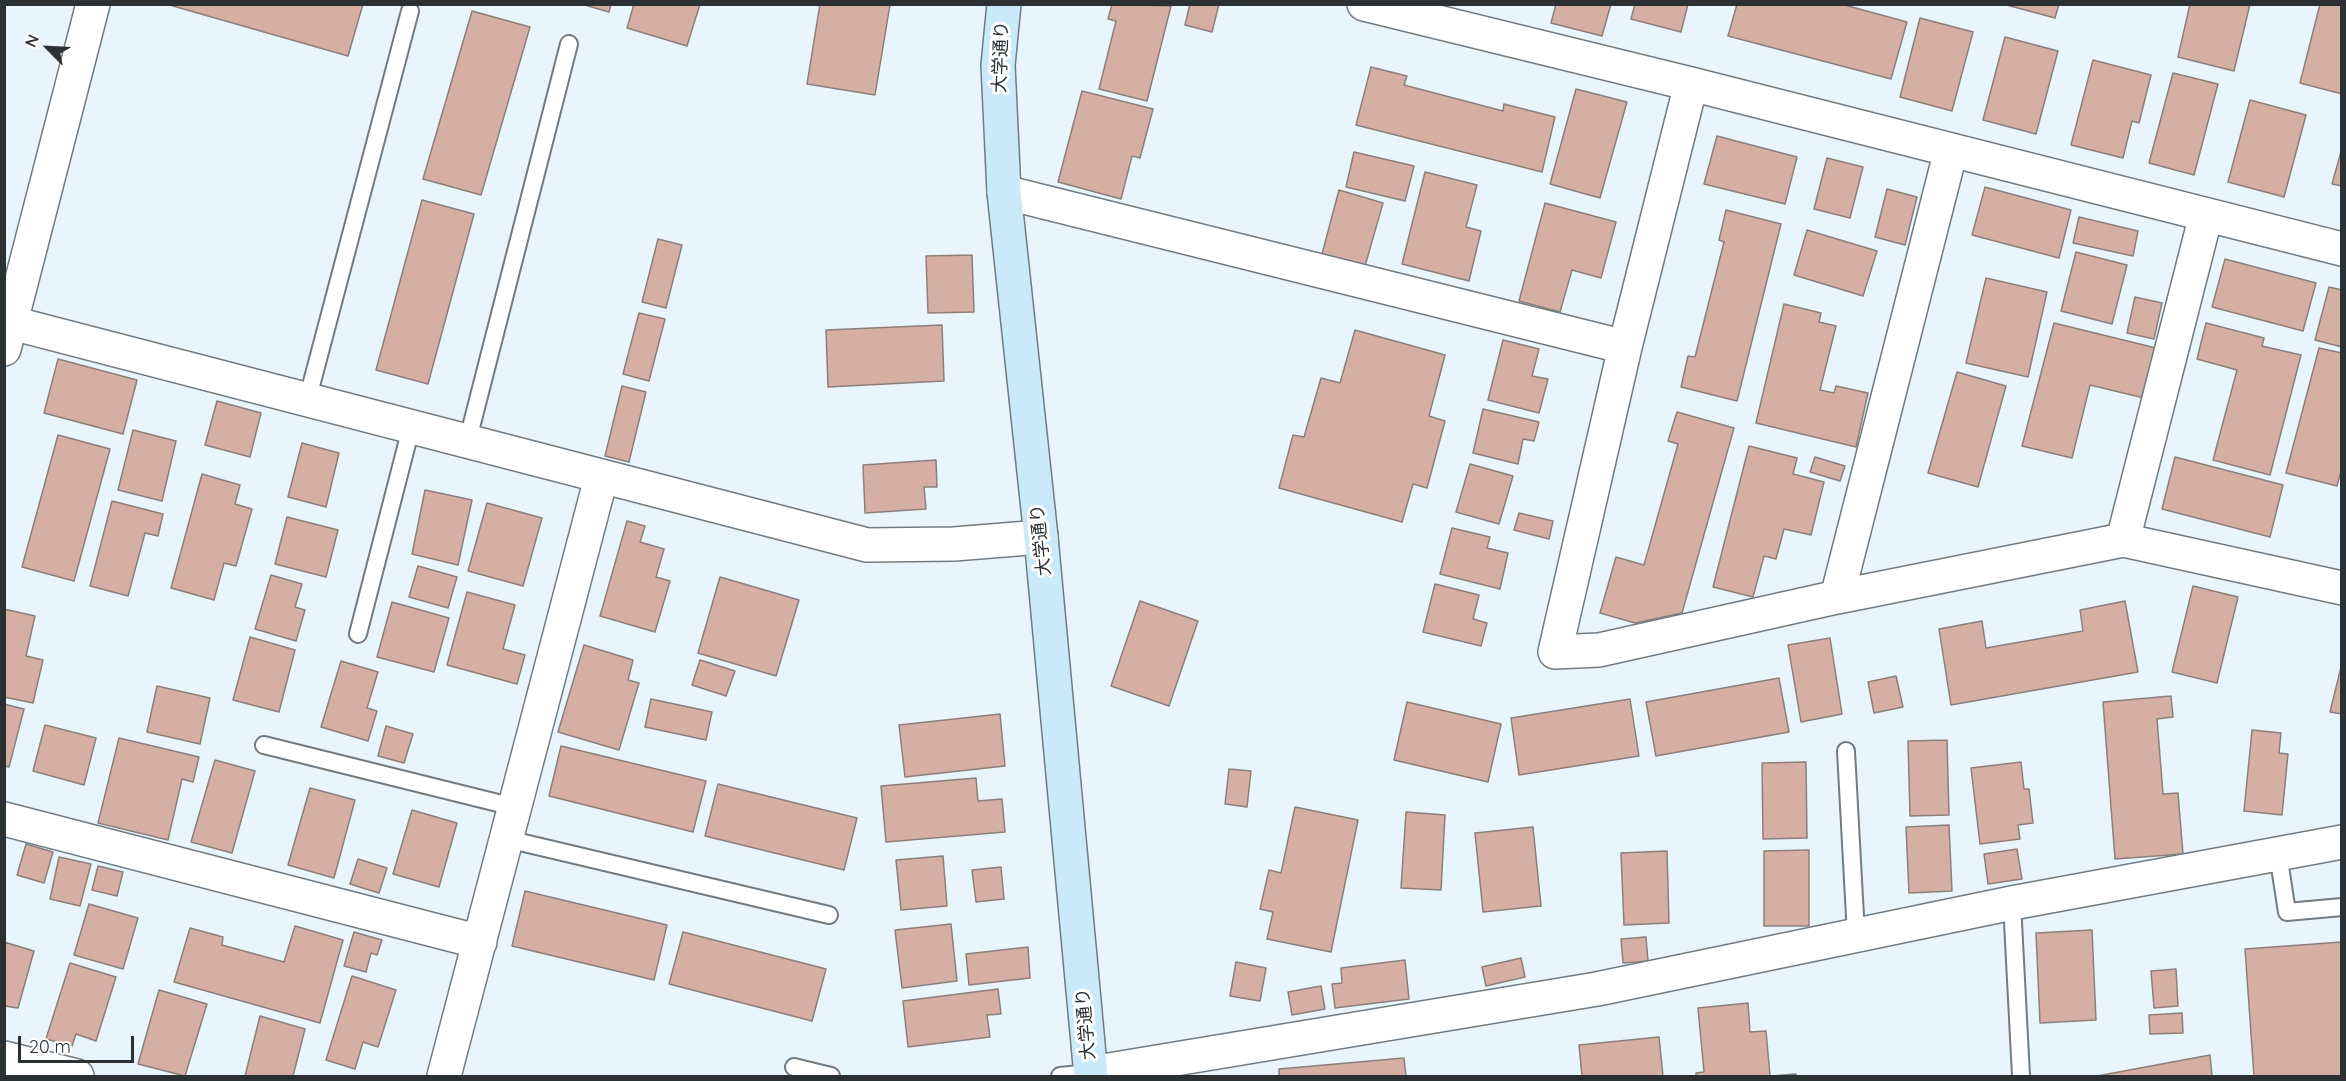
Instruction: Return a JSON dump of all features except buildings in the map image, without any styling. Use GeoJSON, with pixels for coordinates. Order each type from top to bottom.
{"type":"FeatureCollection","features":[{"type":"Feature","properties":{"kind":"street"},"geometry":{"type":"LineString","coordinates":[[93,4],[7,331],[307,401],[601,478],[867,544],[954,544],[1041,537]]}},
{"type":"Feature","properties":{"kind":"street","name":"大学通り"},"geometry":{"type":"LineString","coordinates":[[1004,4],[998,65],[1004,192],[1041,537],[1081,1075]]}},
{"type":"Feature","properties":{"kind":"street"},"geometry":{"type":"LineString","coordinates":[[1364,4],[1691,84],[2342,249]]}},
{"type":"Feature","properties":{"kind":"street"},"geometry":{"type":"LineString","coordinates":[[1691,84],[1625,347],[1555,652],[1599,650],[1837,597],[2123,540],[2342,588]]}},
{"type":"Feature","properties":{"kind":"street"},"geometry":{"type":"LineString","coordinates":[[1837,597],[1951,150]]}},
{"type":"Feature","properties":{"kind":"street"},"geometry":{"type":"LineString","coordinates":[[1004,192],[1625,347]]}},
{"type":"Feature","properties":{"kind":"street"},"geometry":{"type":"LineString","coordinates":[[2123,540],[2206,215]]}},
{"type":"Feature","properties":{"kind":"street"},"geometry":{"type":"LineString","coordinates":[[444,1077],[601,478]]}},
{"type":"Feature","properties":{"kind":"street"},"geometry":{"type":"LineString","coordinates":[[4,819],[480,942]]}},
{"type":"Feature","properties":{"kind":"street"},"geometry":{"type":"LineString","coordinates":[[1081,1075],[1596,989],[2012,903],[2342,842]]}},
{"type":"Feature","properties":{"kind":"street"},"geometry":{"type":"LineString","coordinates":[[4,1058],[76,1077]]}},
{"type":"Feature","properties":{"kind":"lane"},"geometry":{"type":"LineString","coordinates":[[307,401],[410,11]]}},
{"type":"Feature","properties":{"kind":"lane"},"geometry":{"type":"LineString","coordinates":[[468,443],[569,44]]}},
{"type":"Feature","properties":{"kind":"lane"},"geometry":{"type":"LineString","coordinates":[[358,634],[411,428]]}},
{"type":"Feature","properties":{"kind":"lane"},"geometry":{"type":"LineString","coordinates":[[264,745],[514,807]]}},
{"type":"Feature","properties":{"kind":"lane"},"geometry":{"type":"LineString","coordinates":[[1846,751],[1856,935]]}},
{"type":"Feature","properties":{"kind":"lane"},"geometry":{"type":"LineString","coordinates":[[507,839],[829,915]]}},
{"type":"Feature","properties":{"kind":"lane"},"geometry":{"type":"LineString","coordinates":[[2278,854],[2287,912],[2342,907]]}},
{"type":"Feature","properties":{"kind":"lane"},"geometry":{"type":"LineString","coordinates":[[2012,903],[2021,1077]]}},
{"type":"Feature","properties":{"kind":"lane"},"geometry":{"type":"LineString","coordinates":[[794,1067],[831,1077]]}}]}
